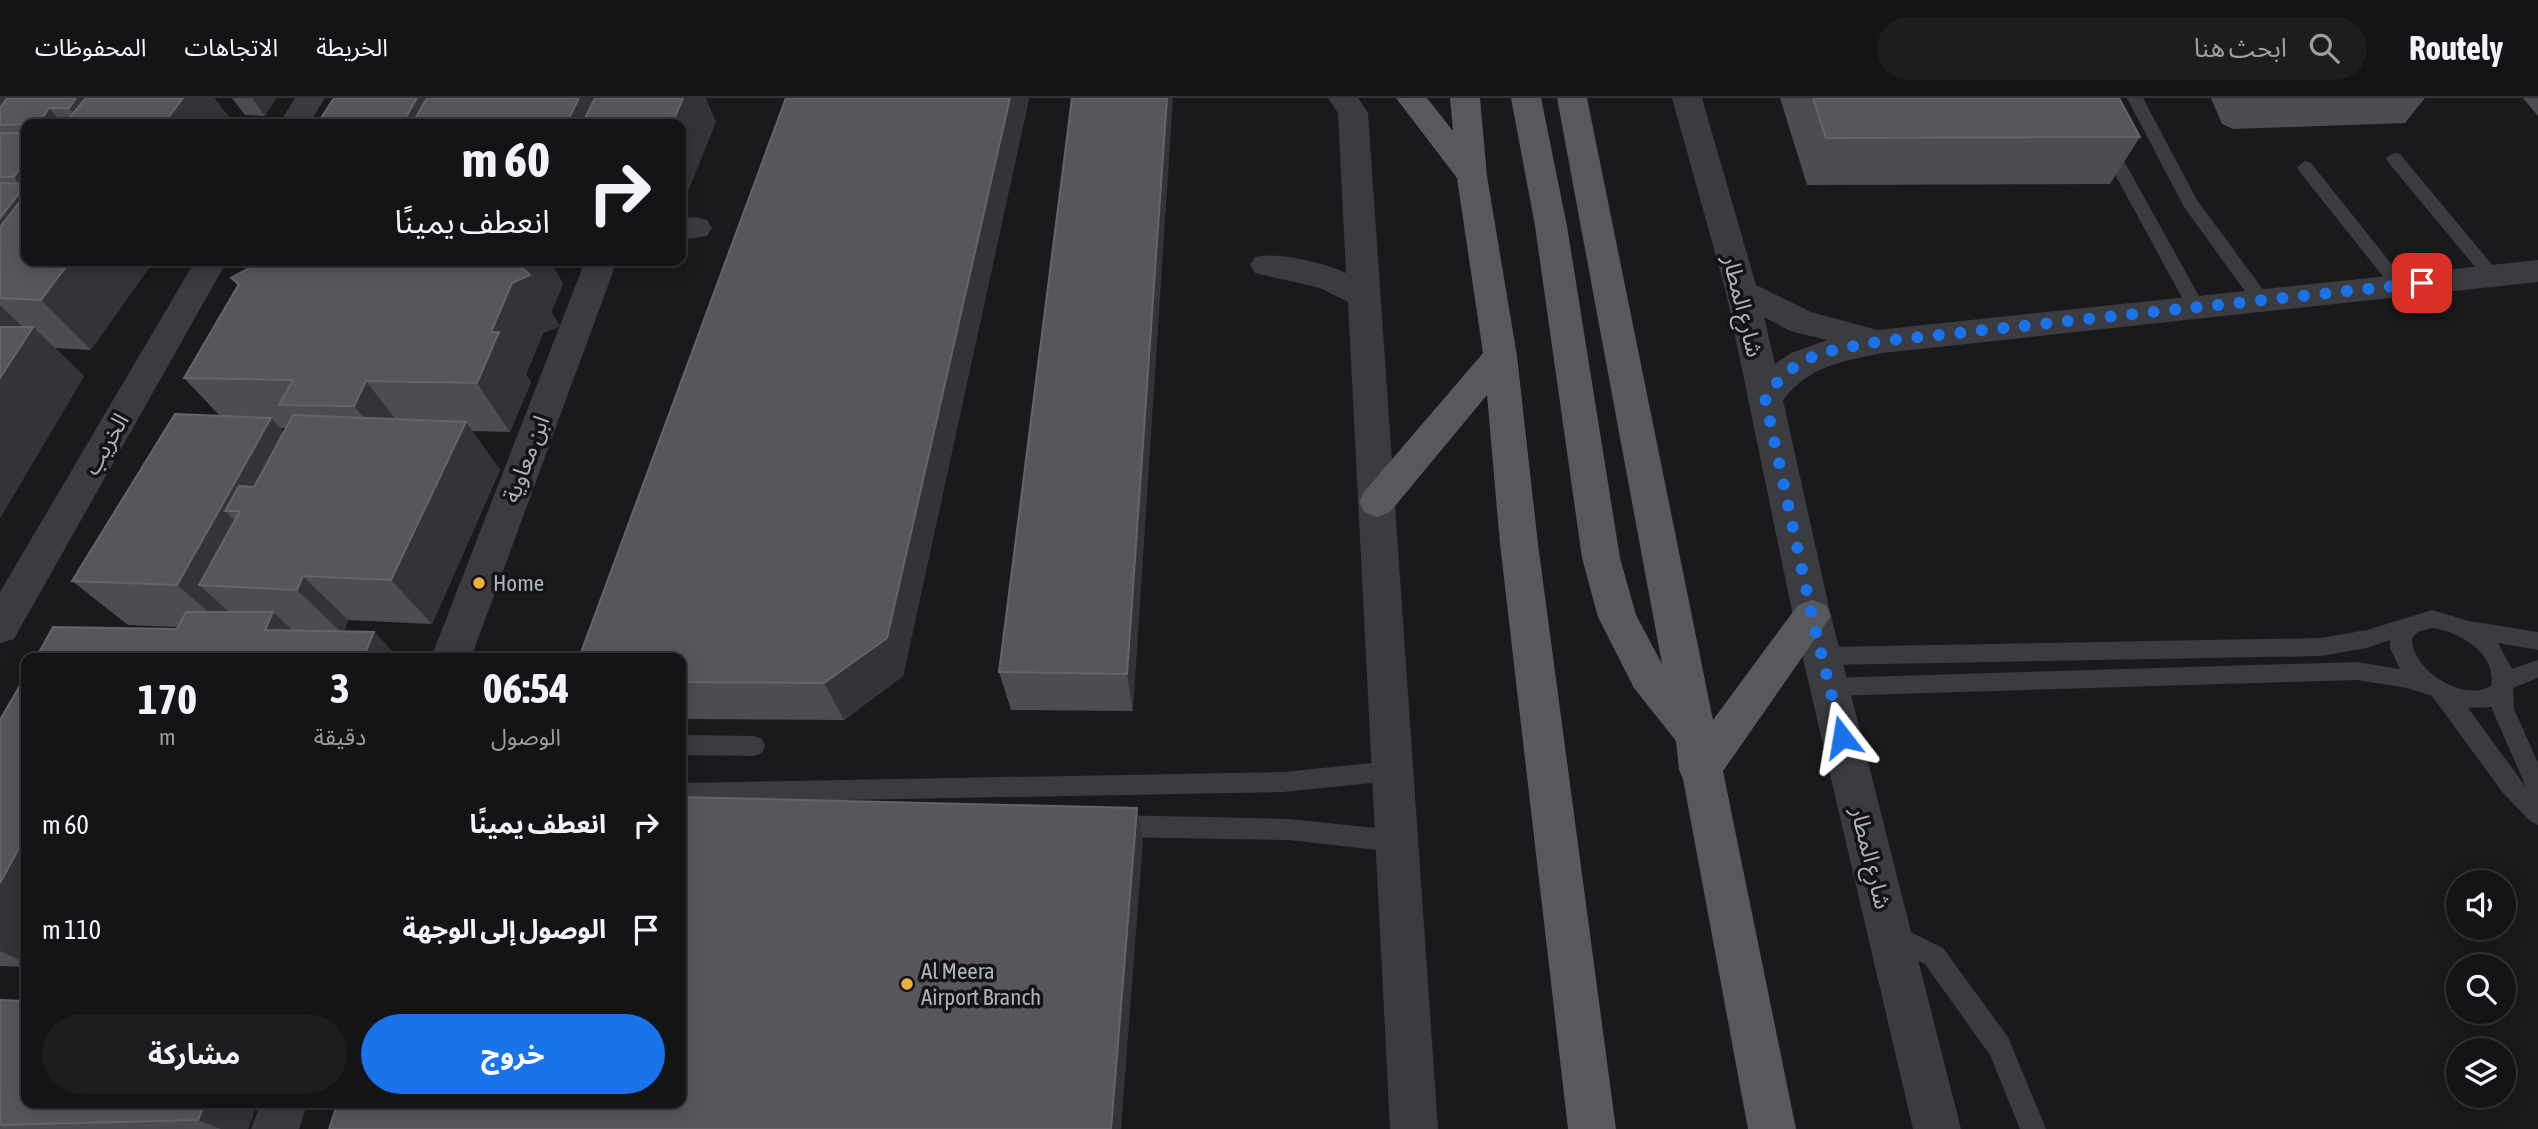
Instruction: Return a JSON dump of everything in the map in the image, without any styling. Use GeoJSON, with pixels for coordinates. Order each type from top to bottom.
{"type":"FeatureCollection","features":[{"type":"Feature","properties":{"kind":"main road"},"geometry":{"type":"LineString","coordinates":[[1411,98],[1472,176]]}},
{"type":"Feature","properties":{"kind":"main road"},"geometry":{"type":"LineString","coordinates":[[1465,98],[1472,176],[1500,356],[1519,544],[1592,1129]]}},
{"type":"Feature","properties":{"kind":"main road"},"geometry":{"type":"LineString","coordinates":[[1526,98],[1551,226],[1601,558],[1617,617],[1648,676],[1697,752]]}},
{"type":"Feature","properties":{"kind":"main road"},"geometry":{"type":"LineString","coordinates":[[1572,98],[1772,1129]]}},
{"type":"Feature","properties":{"kind":"main road"},"geometry":{"type":"LineString","coordinates":[[1377,502],[1500,356]]}},
{"type":"Feature","properties":{"kind":"main road"},"geometry":{"type":"LineString","coordinates":[[1697,752],[1812,616]]}},
{"type":"Feature","properties":{"kind":"street"},"geometry":{"type":"LineString","coordinates":[[297,119],[310,98]]}},
{"type":"Feature","properties":{"kind":"street"},"geometry":{"type":"LineString","coordinates":[[1343,98],[1353,113],[1414,1129]]}},
{"type":"Feature","properties":{"kind":"street","name":"شارع المطار"},"geometry":{"type":"LineString","coordinates":[[1687,98],[1742,292],[1812,616],[1937,1129]]}},
{"type":"Feature","properties":{"kind":"street"},"geometry":{"type":"LineString","coordinates":[[1266,265],[1328,278],[1365,296]]}},
{"type":"Feature","properties":{"kind":"street","name":"الخريب"},"geometry":{"type":"LineString","coordinates":[[0,626],[208,266]]}},
{"type":"Feature","properties":{"kind":"street","name":"ابن معاوية"},"geometry":{"type":"LineString","coordinates":[[453,653],[599,266]]}},
{"type":"Feature","properties":{"kind":"street"},"geometry":{"type":"LineString","coordinates":[[1765,398],[1783,374],[1796,364],[1825,351],[1883,341],[2538,271]]}},
{"type":"Feature","properties":{"kind":"street"},"geometry":{"type":"LineString","coordinates":[[1742,292],[1802,322],[1883,341]]}},
{"type":"Feature","properties":{"kind":"street"},"geometry":{"type":"LineString","coordinates":[[275,1129],[283,1108]]}},
{"type":"Feature","properties":{"kind":"lane"},"geometry":{"type":"LineString","coordinates":[[2135,98],[2190,203],[2261,300]]}},
{"type":"Feature","properties":{"kind":"lane"},"geometry":{"type":"LineString","coordinates":[[2098,127],[2196,307]]}},
{"type":"Feature","properties":{"kind":"lane"},"geometry":{"type":"LineString","coordinates":[[2394,158],[2492,275]]}},
{"type":"Feature","properties":{"kind":"lane"},"geometry":{"type":"LineString","coordinates":[[2305,167],[2399,285]]}},
{"type":"Feature","properties":{"kind":"lane"},"geometry":{"type":"LineString","coordinates":[[1826,672],[2321,647],[2356,642],[2419,620],[2432,619],[2538,641]]}},
{"type":"Feature","properties":{"kind":"lane"},"geometry":{"type":"LineString","coordinates":[[2409,625],[2402,635],[2400,646],[2405,660],[2416,675],[2436,689],[2465,721],[2510,786],[2538,814]]}},
{"type":"Feature","properties":{"kind":"lane"},"geometry":{"type":"LineString","coordinates":[[2462,627],[2477,636],[2499,659],[2503,709],[2538,788]]}},
{"type":"Feature","properties":{"kind":"lane"},"geometry":{"type":"LineString","coordinates":[[1826,672],[2357,671],[2407,679],[2478,701],[2497,693],[2503,684],[2538,669]]}},
{"type":"Feature","properties":{"kind":"lane"},"geometry":{"type":"LineString","coordinates":[[686,745],[754,746]]}},
{"type":"Feature","properties":{"kind":"lane"},"geometry":{"type":"LineString","coordinates":[[686,793],[1283,782],[1391,771]]}},
{"type":"Feature","properties":{"kind":"lane"},"geometry":{"type":"LineString","coordinates":[[1092,826],[1291,830],[1361,835],[1395,841]]}},
{"type":"Feature","properties":{"kind":"lane"},"geometry":{"type":"LineString","coordinates":[[1889,934],[1934,956],[1999,1046],[2033,1129]]}},
{"type":"Feature","properties":{"kind":"building"},"geometry":{"type":"Polygon","coordinates":[[[7,98],[76,98],[69,108],[49,108],[41,119],[21,119],[21,124],[0,125],[0,108],[7,98]]]}},
{"type":"Feature","properties":{"kind":"building"},"geometry":{"type":"Polygon","coordinates":[[[86,98],[183,98],[167,119],[68,119],[86,98]]]}},
{"type":"Feature","properties":{"kind":"building"},"geometry":{"type":"Polygon","coordinates":[[[334,98],[417,98],[405,119],[320,119],[334,98]]]}},
{"type":"Feature","properties":{"kind":"building"},"geometry":{"type":"Polygon","coordinates":[[[427,98],[579,98],[568,119],[415,119],[427,98]]]}},
{"type":"Feature","properties":{"kind":"building"},"geometry":{"type":"Polygon","coordinates":[[[595,98],[683,98],[674,119],[584,119],[595,98]]]}},
{"type":"Feature","properties":{"kind":"building"},"geometry":{"type":"Polygon","coordinates":[[[786,98],[1010,98],[887,638],[824,683],[686,682],[686,653],[581,653],[786,98]]]}},
{"type":"Feature","properties":{"kind":"building"},"geometry":{"type":"Polygon","coordinates":[[[1072,98],[1167,98],[1127,674],[999,672],[1072,98]]]}},
{"type":"Feature","properties":{"kind":"building"},"geometry":{"type":"Polygon","coordinates":[[[1813,98],[2119,98],[2140,137],[1826,138],[1813,98]]]}},
{"type":"Feature","properties":{"kind":"building"},"geometry":{"type":"Polygon","coordinates":[[[0,133],[21,133],[21,168],[14,177],[0,177],[0,133]]]}},
{"type":"Feature","properties":{"kind":"building"},"geometry":{"type":"Polygon","coordinates":[[[0,183],[21,184],[21,191],[0,218],[0,183]]]}},
{"type":"Feature","properties":{"kind":"building"},"geometry":{"type":"Polygon","coordinates":[[[21,200],[21,266],[66,266],[41,300],[0,298],[0,227],[21,200]]]}},
{"type":"Feature","properties":{"kind":"building"},"geometry":{"type":"Polygon","coordinates":[[[520,266],[530,275],[512,283],[491,332],[499,332],[477,383],[366,381],[354,406],[279,405],[293,380],[184,378],[239,284],[231,278],[249,268],[520,266]]]}},
{"type":"Feature","properties":{"kind":"building"},"geometry":{"type":"Polygon","coordinates":[[[0,327],[33,327],[0,378],[0,327]]]}},
{"type":"Feature","properties":{"kind":"building"},"geometry":{"type":"Polygon","coordinates":[[[175,414],[271,418],[177,585],[72,581],[175,414]]]}},
{"type":"Feature","properties":{"kind":"building"},"geometry":{"type":"Polygon","coordinates":[[[293,415],[466,422],[391,580],[303,576],[297,590],[199,585],[240,511],[225,511],[239,486],[254,487],[293,415]]]}},
{"type":"Feature","properties":{"kind":"building"},"geometry":{"type":"Polygon","coordinates":[[[186,612],[273,612],[265,630],[374,632],[365,653],[39,653],[53,627],[177,629],[186,612]]]}},
{"type":"Feature","properties":{"kind":"building"},"geometry":{"type":"Polygon","coordinates":[[[21,684],[21,848],[0,883],[0,720],[21,684]]]}},
{"type":"Feature","properties":{"kind":"building","name":"Al Meera Airport Branch"},"geometry":{"type":"Polygon","coordinates":[[[686,797],[1137,808],[1111,1129],[329,1129],[336,1108],[686,1108],[686,797]]]}},
{"type":"Feature","properties":{"kind":"building"},"geometry":{"type":"Polygon","coordinates":[[[0,1000],[21,1001],[21,1108],[203,1108],[198,1120],[0,1125],[0,1000]]]}},
{"type":"Feature","properties":{"kind":"place","name":"Home"},"geometry":{"type":"Point","coordinates":[479,583]}},
{"type":"Feature","properties":{"kind":"place","name":"Al Meera Airport Branch"},"geometry":{"type":"Point","coordinates":[907,984]}},
{"type":"Feature","properties":{"kind":"route"},"geometry":{"type":"LineString","coordinates":[[1842,737],[1812,616],[1765,398],[1783,374],[1796,364],[1825,351],[1883,341],[2422,283]]}}]}
